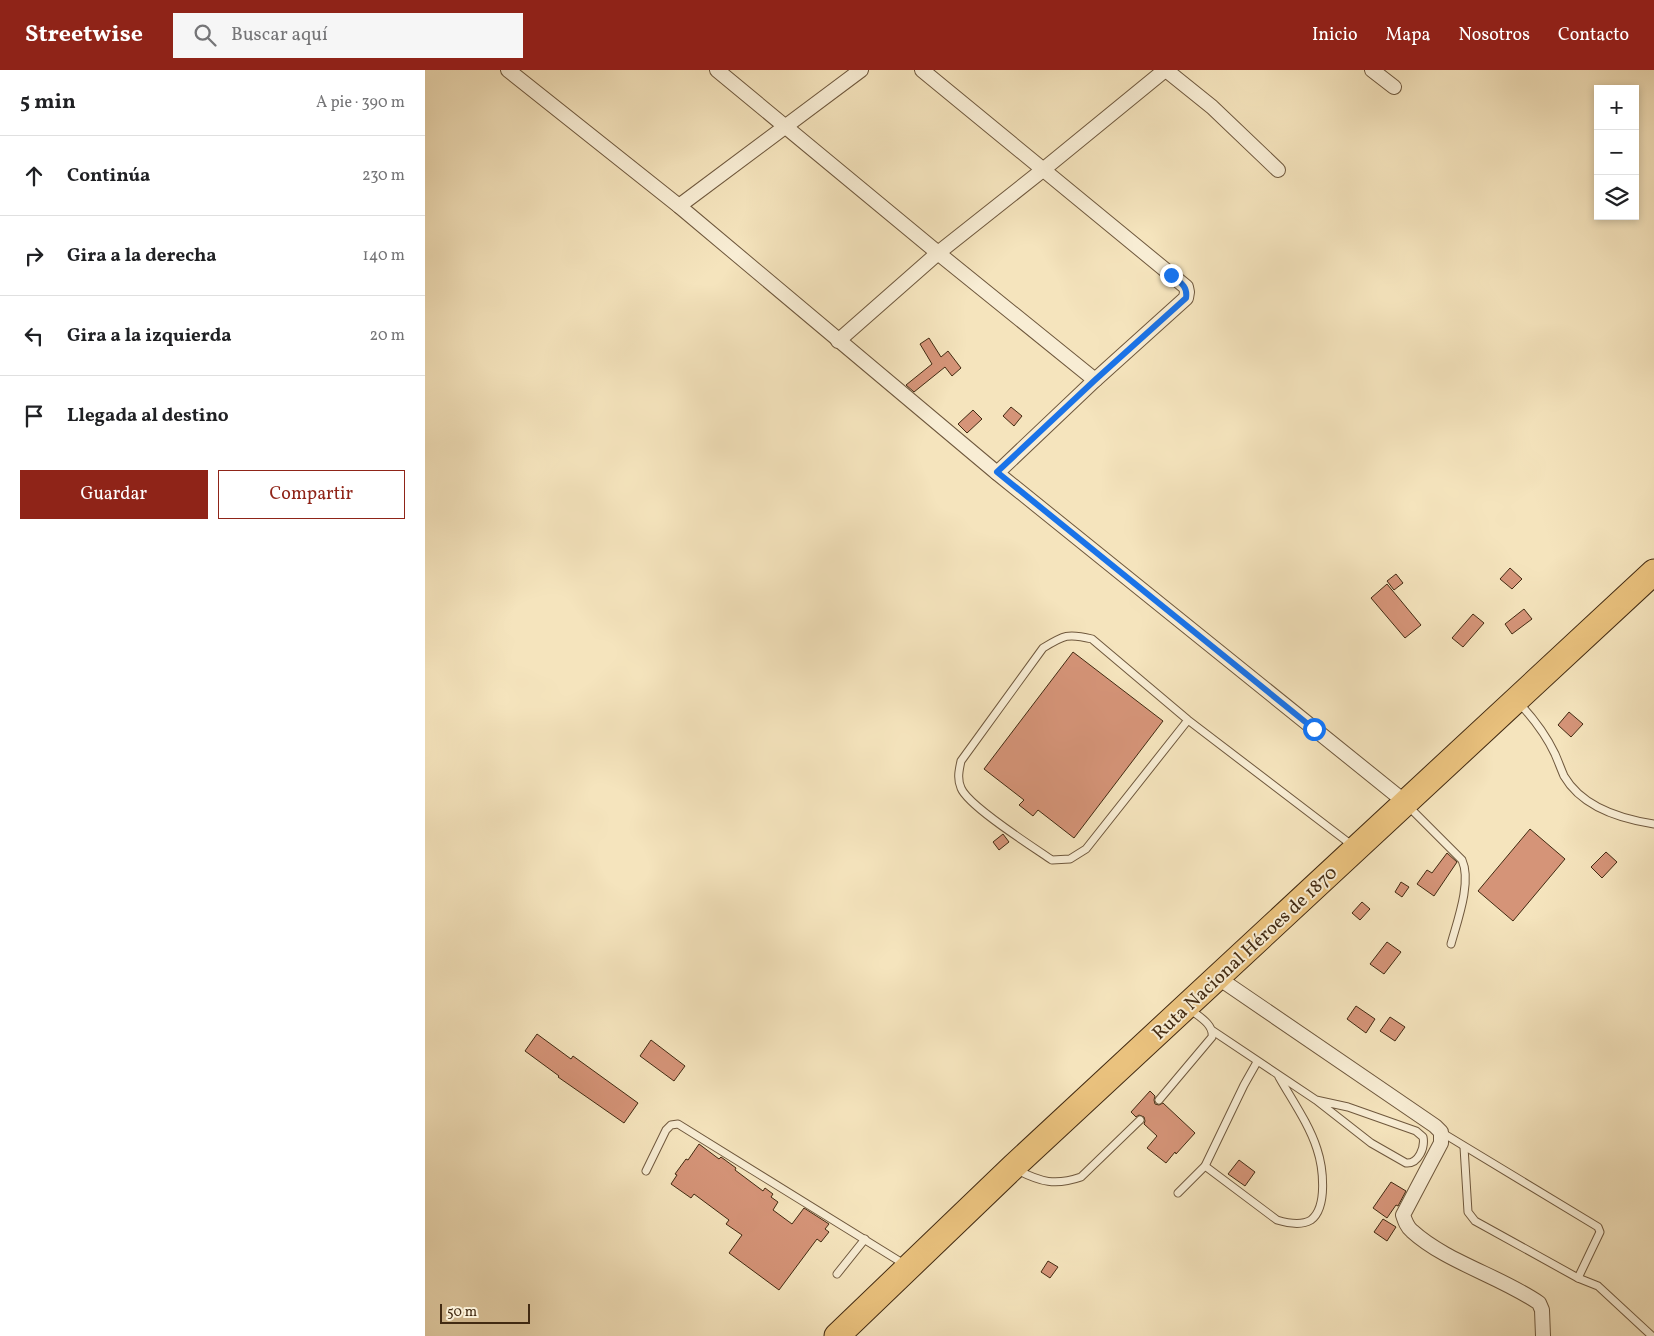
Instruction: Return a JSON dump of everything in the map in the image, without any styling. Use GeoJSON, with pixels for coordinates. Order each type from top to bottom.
{"type":"FeatureCollection","features":[{"type":"Feature","properties":{"kind":"highway","name":"Ruta Nacional Héroes de 1870"},"geometry":{"type":"LineString","coordinates":[[837,1336],[1013,1167],[1654,572]]}},
{"type":"Feature","properties":{"kind":"street"},"geometry":{"type":"LineString","coordinates":[[508,70],[679,206],[838,341],[997,472],[1405,802]]}},
{"type":"Feature","properties":{"kind":"street"},"geometry":{"type":"LineString","coordinates":[[717,70],[1095,380]]}},
{"type":"Feature","properties":{"kind":"street"},"geometry":{"type":"LineString","coordinates":[[679,206],[861,70]]}},
{"type":"Feature","properties":{"kind":"street"},"geometry":{"type":"LineString","coordinates":[[922,70],[1186,287],[1187,292],[1186,298],[997,472]]}},
{"type":"Feature","properties":{"kind":"street"},"geometry":{"type":"LineString","coordinates":[[838,341],[938,253],[1166,70],[1212,107],[1278,170]]}},
{"type":"Feature","properties":{"kind":"street"},"geometry":{"type":"LineString","coordinates":[[1372,70],[1394,87]]}},
{"type":"Feature","properties":{"kind":"street"},"geometry":{"type":"LineString","coordinates":[[1217,977],[1384,1090],[1441,1132],[1441,1143],[1403,1215],[1406,1223],[1411,1231],[1451,1257],[1500,1280],[1539,1304],[1542,1310],[1543,1336]]}},
{"type":"Feature","properties":{"kind":"lane"},"geometry":{"type":"LineString","coordinates":[[1188,720],[1086,849],[1070,859],[1052,860],[971,802],[961,789],[958,775],[961,761],[1043,648],[1059,638],[1074,635],[1092,640],[1188,720],[1355,848]]}},
{"type":"Feature","properties":{"kind":"lane"},"geometry":{"type":"LineString","coordinates":[[1516,699],[1541,730],[1555,754],[1565,778],[1575,789],[1597,806],[1612,814],[1628,820],[1654,824]]}},
{"type":"Feature","properties":{"kind":"lane"},"geometry":{"type":"LineString","coordinates":[[1405,802],[1463,860],[1465,866],[1464,893],[1451,944]]}},
{"type":"Feature","properties":{"kind":"lane"},"geometry":{"type":"LineString","coordinates":[[1186,1006],[1210,1025],[1213,1031],[1316,1100],[1371,1143],[1406,1163],[1411,1164],[1416,1160],[1424,1144],[1423,1137],[1416,1131],[1348,1107],[1316,1100]]}},
{"type":"Feature","properties":{"kind":"lane"},"geometry":{"type":"LineString","coordinates":[[1159,1100],[1208,1043],[1213,1031]]}},
{"type":"Feature","properties":{"kind":"lane"},"geometry":{"type":"LineString","coordinates":[[1178,1193],[1205,1166],[1257,1062]]}},
{"type":"Feature","properties":{"kind":"lane"},"geometry":{"type":"LineString","coordinates":[[1205,1166],[1277,1220],[1289,1223],[1302,1223],[1311,1220],[1318,1210],[1322,1194],[1323,1168],[1317,1147],[1277,1075]]}},
{"type":"Feature","properties":{"kind":"lane"},"geometry":{"type":"LineString","coordinates":[[1013,1167],[1045,1182],[1068,1182],[1081,1177],[1140,1120]]}},
{"type":"Feature","properties":{"kind":"lane"},"geometry":{"type":"LineString","coordinates":[[647,1171],[666,1130],[671,1125],[678,1124],[909,1267]]}},
{"type":"Feature","properties":{"kind":"lane"},"geometry":{"type":"LineString","coordinates":[[1441,1132],[1598,1227],[1599,1232],[1578,1278]]}},
{"type":"Feature","properties":{"kind":"lane"},"geometry":{"type":"LineString","coordinates":[[1464,1147],[1468,1212],[1475,1221],[1578,1278],[1590,1282],[1605,1292],[1652,1336]]}},
{"type":"Feature","properties":{"kind":"lane"},"geometry":{"type":"LineString","coordinates":[[837,1274],[865,1239]]}},
{"type":"Feature","properties":{"kind":"building"},"geometry":{"type":"Polygon","coordinates":[[[929,338],[941,357],[948,351],[961,368],[952,376],[945,367],[914,392],[906,385],[932,364],[920,344],[929,338]]]}},
{"type":"Feature","properties":{"kind":"building"},"geometry":{"type":"Polygon","coordinates":[[[1011,407],[1022,416],[1014,426],[1003,416],[1011,407]]]}},
{"type":"Feature","properties":{"kind":"building"},"geometry":{"type":"Polygon","coordinates":[[[973,410],[982,419],[967,433],[958,424],[973,410]]]}},
{"type":"Feature","properties":{"kind":"building"},"geometry":{"type":"Polygon","coordinates":[[[1510,568],[1522,579],[1512,589],[1500,579],[1510,568]]]}},
{"type":"Feature","properties":{"kind":"building"},"geometry":{"type":"Polygon","coordinates":[[[1396,574],[1403,583],[1394,590],[1387,581],[1396,574]]]}},
{"type":"Feature","properties":{"kind":"building"},"geometry":{"type":"Polygon","coordinates":[[[1387,584],[1421,625],[1405,638],[1371,598],[1387,584]]]}},
{"type":"Feature","properties":{"kind":"building"},"geometry":{"type":"Polygon","coordinates":[[[1524,609],[1532,619],[1512,634],[1505,624],[1524,609]]]}},
{"type":"Feature","properties":{"kind":"building"},"geometry":{"type":"Polygon","coordinates":[[[1473,614],[1484,623],[1463,647],[1452,638],[1473,614]]]}},
{"type":"Feature","properties":{"kind":"building"},"geometry":{"type":"Polygon","coordinates":[[[1073,652],[1163,721],[1074,838],[1038,810],[1033,816],[1019,805],[1024,800],[984,769],[1073,652]]]}},
{"type":"Feature","properties":{"kind":"building"},"geometry":{"type":"Polygon","coordinates":[[[1569,712],[1583,724],[1571,737],[1558,725],[1569,712]]]}},
{"type":"Feature","properties":{"kind":"building"},"geometry":{"type":"Polygon","coordinates":[[[1530,829],[1565,859],[1513,921],[1478,891],[1530,829]]]}},
{"type":"Feature","properties":{"kind":"building"},"geometry":{"type":"Polygon","coordinates":[[[1003,834],[1009,842],[999,850],[993,842],[1003,834]]]}},
{"type":"Feature","properties":{"kind":"building"},"geometry":{"type":"Polygon","coordinates":[[[1606,852],[1617,862],[1602,878],[1591,867],[1606,852]]]}},
{"type":"Feature","properties":{"kind":"building"},"geometry":{"type":"Polygon","coordinates":[[[1447,853],[1457,862],[1434,896],[1417,884],[1427,870],[1432,873],[1447,853]]]}},
{"type":"Feature","properties":{"kind":"building"},"geometry":{"type":"Polygon","coordinates":[[[1401,882],[1409,887],[1402,897],[1395,892],[1401,882]]]}},
{"type":"Feature","properties":{"kind":"building"},"geometry":{"type":"Polygon","coordinates":[[[1362,902],[1370,909],[1360,920],[1352,913],[1362,902]]]}},
{"type":"Feature","properties":{"kind":"building"},"geometry":{"type":"Polygon","coordinates":[[[1387,942],[1401,952],[1384,974],[1370,964],[1387,942]]]}},
{"type":"Feature","properties":{"kind":"building"},"geometry":{"type":"Polygon","coordinates":[[[1356,1006],[1375,1019],[1366,1033],[1347,1019],[1356,1006]]]}},
{"type":"Feature","properties":{"kind":"building"},"geometry":{"type":"Polygon","coordinates":[[[1390,1017],[1405,1027],[1395,1041],[1380,1031],[1390,1017]]]}},
{"type":"Feature","properties":{"kind":"building"},"geometry":{"type":"Polygon","coordinates":[[[537,1034],[571,1059],[573,1056],[638,1103],[624,1123],[558,1077],[525,1051],[537,1034]]]}},
{"type":"Feature","properties":{"kind":"building"},"geometry":{"type":"Polygon","coordinates":[[[651,1040],[685,1066],[674,1081],[640,1056],[651,1040]]]}},
{"type":"Feature","properties":{"kind":"building"},"geometry":{"type":"Polygon","coordinates":[[[1150,1091],[1155,1096],[1155,1104],[1163,1103],[1195,1133],[1166,1163],[1147,1148],[1157,1136],[1144,1124],[1144,1117],[1139,1115],[1136,1117],[1131,1112],[1150,1091]]]}},
{"type":"Feature","properties":{"kind":"building"},"geometry":{"type":"Polygon","coordinates":[[[699,1144],[719,1159],[721,1157],[736,1168],[735,1170],[763,1191],[765,1188],[773,1194],[771,1197],[778,1202],[773,1210],[792,1224],[804,1208],[829,1224],[825,1229],[829,1232],[821,1242],[817,1239],[779,1290],[729,1253],[742,1235],[726,1224],[729,1220],[694,1194],[691,1198],[671,1184],[677,1175],[675,1174],[699,1144]]]}},
{"type":"Feature","properties":{"kind":"building"},"geometry":{"type":"Polygon","coordinates":[[[1239,1160],[1255,1172],[1245,1186],[1228,1174],[1239,1160]]]}},
{"type":"Feature","properties":{"kind":"building"},"geometry":{"type":"Polygon","coordinates":[[[1391,1182],[1406,1191],[1398,1206],[1396,1205],[1387,1218],[1373,1208],[1391,1182]]]}},
{"type":"Feature","properties":{"kind":"building"},"geometry":{"type":"Polygon","coordinates":[[[1383,1219],[1396,1227],[1387,1241],[1374,1232],[1383,1219]]]}},
{"type":"Feature","properties":{"kind":"building"},"geometry":{"type":"Polygon","coordinates":[[[1048,1261],[1058,1267],[1050,1278],[1041,1272],[1048,1261]]]}},
{"type":"Feature","properties":{"kind":"route"},"geometry":{"type":"LineString","coordinates":[[1171,275],[1186,287],[1186,298],[997,472],[1314,729]]}}]}
